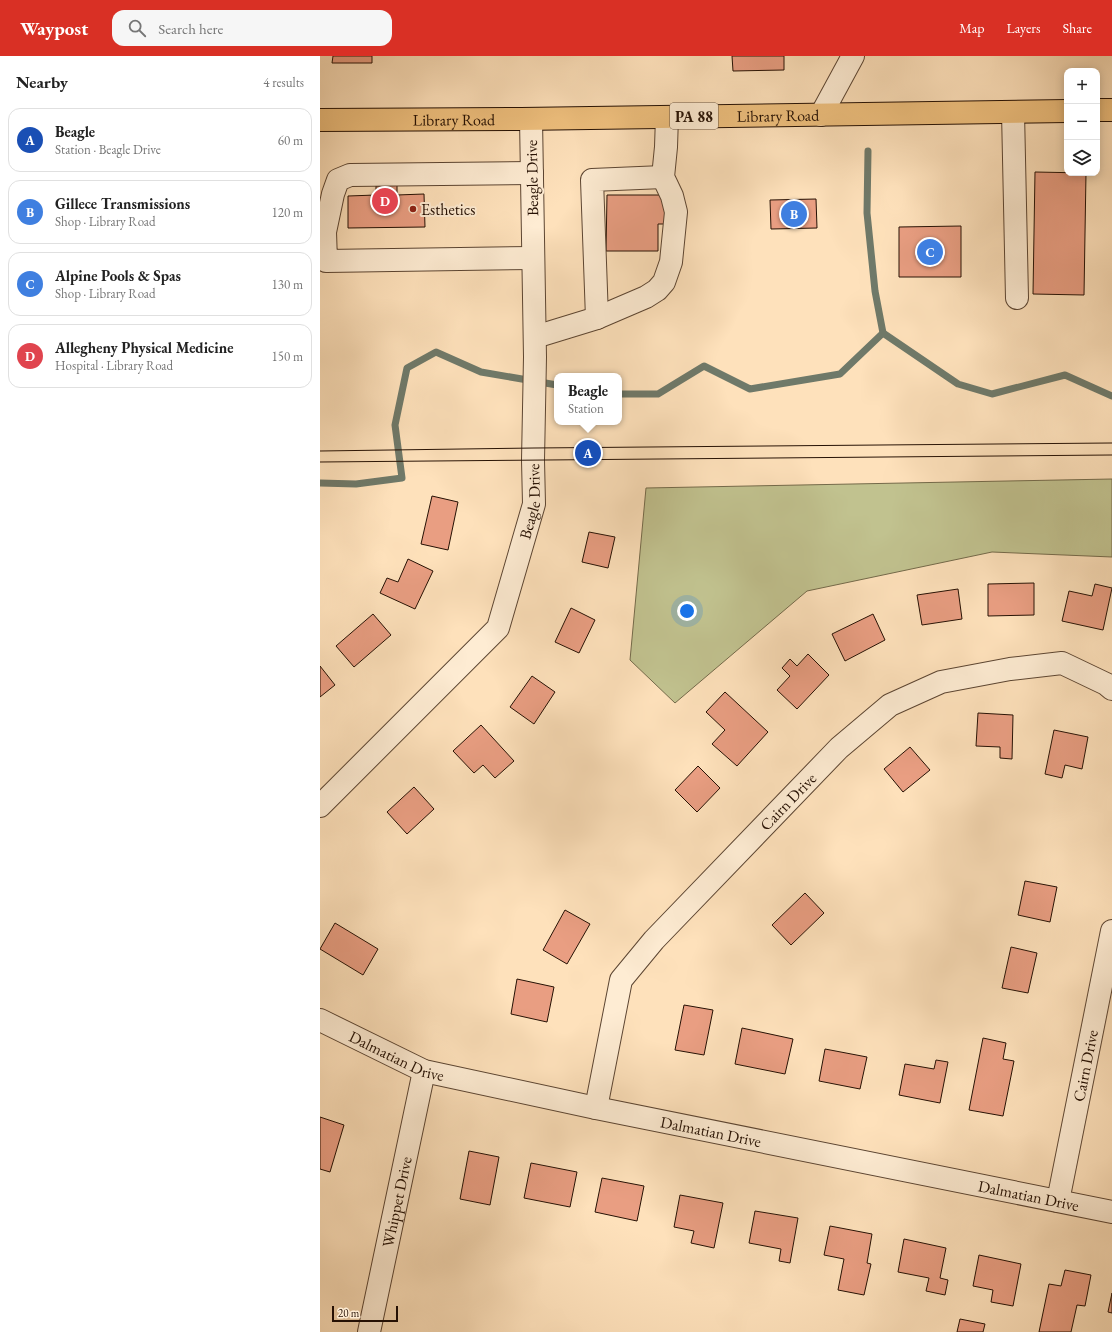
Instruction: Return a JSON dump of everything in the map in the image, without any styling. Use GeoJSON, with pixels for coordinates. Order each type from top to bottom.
{"type":"FeatureCollection","features":[{"type":"Feature","properties":{"kind":"main road"},"geometry":{"type":"LineString","coordinates":[[1100,110],[1112,110]]}},
{"type":"Feature","properties":{"kind":"main road","name":"Library Road"},"geometry":{"type":"LineString","coordinates":[[320,120],[531,119],[1064,111]]}},
{"type":"Feature","properties":{"kind":"street"},"geometry":{"type":"LineString","coordinates":[[821,114],[853,56]]}},
{"type":"Feature","properties":{"kind":"street"},"geometry":{"type":"LineString","coordinates":[[1013,112],[1017,298]]}},
{"type":"Feature","properties":{"kind":"street"},"geometry":{"type":"LineString","coordinates":[[535,347],[646,297],[657,290],[664,282],[671,262],[676,212],[672,196],[663,177],[666,147],[666,117]]}},
{"type":"Feature","properties":{"kind":"street","name":"Beagle Drive"},"geometry":{"type":"LineString","coordinates":[[320,806],[498,628],[534,504],[535,347],[531,119]]}},
{"type":"Feature","properties":{"kind":"street"},"geometry":{"type":"LineString","coordinates":[[532,173],[350,176],[338,180],[332,194],[325,232],[326,261],[534,258]]}},
{"type":"Feature","properties":{"kind":"street"},"geometry":{"type":"LineString","coordinates":[[597,318],[592,180],[663,177]]}},
{"type":"Feature","properties":{"kind":"street","name":"Cairn Drive"},"geometry":{"type":"LineString","coordinates":[[596,1108],[621,980],[654,940],[839,748],[890,705],[941,682],[1010,669],[1062,663],[1106,684],[1112,689]]}},
{"type":"Feature","properties":{"kind":"street","name":"Cairn Drive"},"geometry":{"type":"LineString","coordinates":[[1058,1201],[1112,931]]}},
{"type":"Feature","properties":{"kind":"street","name":"Dalmatian Drive"},"geometry":{"type":"LineString","coordinates":[[320,1020],[424,1071],[596,1108],[1112,1212]]}},
{"type":"Feature","properties":{"kind":"street","name":"Whippet Drive"},"geometry":{"type":"LineString","coordinates":[[369,1332],[424,1071]]}},
{"type":"Feature","properties":{"kind":"green space"},"geometry":{"type":"Polygon","coordinates":[[[1112,479],[1112,557],[992,552],[807,591],[675,703],[630,660],[646,488],[1112,479]]]}},
{"type":"Feature","properties":{"kind":"building"},"geometry":{"type":"Polygon","coordinates":[[[333,56],[372,56],[372,63],[332,63],[333,56]]]}},
{"type":"Feature","properties":{"kind":"building"},"geometry":{"type":"Polygon","coordinates":[[[732,56],[784,56],[784,70],[733,71],[732,56]]]}},
{"type":"Feature","properties":{"kind":"building"},"geometry":{"type":"Polygon","coordinates":[[[1035,172],[1064,173],[1064,176],[1086,176],[1084,295],[1033,294],[1035,172]]]}},
{"type":"Feature","properties":{"kind":"building"},"geometry":{"type":"Polygon","coordinates":[[[397,185],[397,195],[424,194],[425,227],[348,228],[348,196],[376,195],[376,186],[397,185]]]}},
{"type":"Feature","properties":{"kind":"building"},"geometry":{"type":"Polygon","coordinates":[[[607,195],[669,195],[669,224],[658,224],[658,251],[606,251],[607,195]]]}},
{"type":"Feature","properties":{"kind":"building"},"geometry":{"type":"Polygon","coordinates":[[[816,199],[817,228],[771,229],[770,200],[816,199]]]}},
{"type":"Feature","properties":{"kind":"building"},"geometry":{"type":"Polygon","coordinates":[[[961,226],[961,277],[899,277],[899,227],[961,226]]]}},
{"type":"Feature","properties":{"kind":"building"},"geometry":{"type":"Polygon","coordinates":[[[432,496],[458,502],[448,550],[421,544],[432,496]]]}},
{"type":"Feature","properties":{"kind":"building"},"geometry":{"type":"Polygon","coordinates":[[[589,532],[615,537],[608,568],[582,562],[589,532]]]}},
{"type":"Feature","properties":{"kind":"building"},"geometry":{"type":"Polygon","coordinates":[[[408,559],[433,571],[415,609],[380,593],[387,578],[398,582],[408,559]]]}},
{"type":"Feature","properties":{"kind":"building"},"geometry":{"type":"Polygon","coordinates":[[[1034,583],[1034,615],[988,616],[988,584],[1034,583]]]}},
{"type":"Feature","properties":{"kind":"building"},"geometry":{"type":"Polygon","coordinates":[[[1095,584],[1112,588],[1103,630],[1062,621],[1069,591],[1092,596],[1095,584]]]}},
{"type":"Feature","properties":{"kind":"building"},"geometry":{"type":"Polygon","coordinates":[[[958,589],[962,619],[922,625],[917,595],[958,589]]]}},
{"type":"Feature","properties":{"kind":"building"},"geometry":{"type":"Polygon","coordinates":[[[571,608],[595,620],[579,653],[555,642],[571,608]]]}},
{"type":"Feature","properties":{"kind":"building"},"geometry":{"type":"Polygon","coordinates":[[[373,614],[391,635],[354,667],[336,646],[373,614]]]}},
{"type":"Feature","properties":{"kind":"building"},"geometry":{"type":"Polygon","coordinates":[[[873,614],[885,640],[845,661],[832,634],[873,614]]]}},
{"type":"Feature","properties":{"kind":"building"},"geometry":{"type":"Polygon","coordinates":[[[808,654],[829,675],[797,709],[777,690],[790,676],[782,668],[790,659],[797,666],[808,654]]]}},
{"type":"Feature","properties":{"kind":"building"},"geometry":{"type":"Polygon","coordinates":[[[320,666],[335,685],[320,697],[320,666]]]}},
{"type":"Feature","properties":{"kind":"building"},"geometry":{"type":"Polygon","coordinates":[[[532,676],[555,692],[534,724],[510,707],[532,676]]]}},
{"type":"Feature","properties":{"kind":"building"},"geometry":{"type":"Polygon","coordinates":[[[725,692],[768,732],[737,766],[712,744],[725,730],[706,712],[725,692]]]}},
{"type":"Feature","properties":{"kind":"building"},"geometry":{"type":"Polygon","coordinates":[[[978,713],[1013,715],[1012,759],[1000,758],[1000,747],[976,746],[978,713]]]}},
{"type":"Feature","properties":{"kind":"building"},"geometry":{"type":"Polygon","coordinates":[[[481,725],[514,761],[495,778],[483,765],[474,773],[453,751],[481,725]]]}},
{"type":"Feature","properties":{"kind":"building"},"geometry":{"type":"Polygon","coordinates":[[[1054,730],[1088,737],[1082,769],[1065,765],[1062,778],[1045,774],[1054,730]]]}},
{"type":"Feature","properties":{"kind":"building"},"geometry":{"type":"Polygon","coordinates":[[[910,747],[930,770],[903,792],[884,769],[910,747]]]}},
{"type":"Feature","properties":{"kind":"building"},"geometry":{"type":"Polygon","coordinates":[[[698,766],[720,788],[697,812],[675,790],[698,766]]]}},
{"type":"Feature","properties":{"kind":"building"},"geometry":{"type":"Polygon","coordinates":[[[414,787],[434,809],[407,834],[387,812],[414,787]]]}},
{"type":"Feature","properties":{"kind":"building"},"geometry":{"type":"Polygon","coordinates":[[[1025,881],[1057,887],[1050,922],[1018,915],[1025,881]]]}},
{"type":"Feature","properties":{"kind":"building"},"geometry":{"type":"Polygon","coordinates":[[[805,893],[824,913],[791,945],[772,925],[805,893]]]}},
{"type":"Feature","properties":{"kind":"building"},"geometry":{"type":"Polygon","coordinates":[[[565,910],[590,924],[567,964],[543,950],[565,910]]]}},
{"type":"Feature","properties":{"kind":"building"},"geometry":{"type":"Polygon","coordinates":[[[335,923],[378,949],[363,975],[320,949],[335,923]]]}},
{"type":"Feature","properties":{"kind":"building"},"geometry":{"type":"Polygon","coordinates":[[[1011,947],[1037,953],[1028,993],[1002,988],[1011,947]]]}},
{"type":"Feature","properties":{"kind":"building"},"geometry":{"type":"Polygon","coordinates":[[[517,979],[554,987],[547,1022],[511,1014],[517,979]]]}},
{"type":"Feature","properties":{"kind":"building"},"geometry":{"type":"Polygon","coordinates":[[[684,1005],[713,1010],[704,1055],[675,1050],[684,1005]]]}},
{"type":"Feature","properties":{"kind":"building"},"geometry":{"type":"Polygon","coordinates":[[[742,1028],[793,1039],[785,1074],[735,1064],[742,1028]]]}},
{"type":"Feature","properties":{"kind":"building"},"geometry":{"type":"Polygon","coordinates":[[[983,1038],[1006,1043],[1003,1059],[1014,1061],[1003,1116],[969,1110],[983,1038]]]}},
{"type":"Feature","properties":{"kind":"building"},"geometry":{"type":"Polygon","coordinates":[[[825,1049],[867,1057],[860,1089],[819,1081],[825,1049]]]}},
{"type":"Feature","properties":{"kind":"building"},"geometry":{"type":"Polygon","coordinates":[[[936,1060],[948,1062],[940,1103],[899,1095],[905,1064],[934,1069],[936,1060]]]}},
{"type":"Feature","properties":{"kind":"building"},"geometry":{"type":"Polygon","coordinates":[[[320,1117],[344,1125],[330,1172],[320,1169],[320,1117]]]}},
{"type":"Feature","properties":{"kind":"building"},"geometry":{"type":"Polygon","coordinates":[[[469,1151],[499,1157],[490,1205],[460,1199],[469,1151]]]}},
{"type":"Feature","properties":{"kind":"building"},"geometry":{"type":"Polygon","coordinates":[[[531,1163],[577,1172],[570,1207],[524,1198],[531,1163]]]}},
{"type":"Feature","properties":{"kind":"building"},"geometry":{"type":"Polygon","coordinates":[[[602,1178],[644,1186],[637,1221],[595,1212],[602,1178]]]}},
{"type":"Feature","properties":{"kind":"building"},"geometry":{"type":"Polygon","coordinates":[[[680,1195],[723,1203],[714,1248],[691,1243],[694,1231],[674,1227],[680,1195]]]}},
{"type":"Feature","properties":{"kind":"building"},"geometry":{"type":"Polygon","coordinates":[[[755,1211],[798,1218],[790,1263],[779,1261],[781,1249],[749,1243],[755,1211]]]}},
{"type":"Feature","properties":{"kind":"building"},"geometry":{"type":"Polygon","coordinates":[[[830,1226],[872,1234],[867,1263],[871,1264],[864,1295],[838,1290],[844,1259],[824,1255],[830,1226]]]}},
{"type":"Feature","properties":{"kind":"building"},"geometry":{"type":"Polygon","coordinates":[[[904,1239],[946,1248],[940,1278],[948,1280],[945,1295],[926,1291],[929,1278],[898,1272],[904,1239]]]}},
{"type":"Feature","properties":{"kind":"building"},"geometry":{"type":"Polygon","coordinates":[[[979,1255],[1021,1264],[1013,1306],[991,1302],[993,1290],[973,1286],[979,1255]]]}},
{"type":"Feature","properties":{"kind":"building"},"geometry":{"type":"Polygon","coordinates":[[[1065,1270],[1091,1275],[1085,1306],[1077,1305],[1071,1332],[1039,1332],[1049,1284],[1061,1286],[1065,1270]]]}},
{"type":"Feature","properties":{"kind":"building"},"geometry":{"type":"Polygon","coordinates":[[[1112,1293],[1112,1313],[1108,1312],[1112,1293]]]}},
{"type":"Feature","properties":{"kind":"building"},"geometry":{"type":"Polygon","coordinates":[[[960,1319],[985,1324],[983,1332],[957,1332],[960,1319]]]}},
{"type":"Feature","properties":{"kind":"waterway"},"geometry":{"type":"LineString","coordinates":[[868,151],[867,213],[875,291],[883,333]]}},
{"type":"Feature","properties":{"kind":"waterway"},"geometry":{"type":"LineString","coordinates":[[622,394],[658,394],[704,366],[750,389],[840,374],[883,333],[958,384],[992,394],[1065,375],[1112,396]]}},
{"type":"Feature","properties":{"kind":"waterway"},"geometry":{"type":"LineString","coordinates":[[320,483],[356,484],[402,478],[395,425],[407,368],[436,352],[481,372],[554,384]]}},
{"type":"Feature","properties":{"kind":"tram line"},"geometry":{"type":"LineString","coordinates":[[320,451],[1112,443]]}},
{"type":"Feature","properties":{"kind":"tram line"},"geometry":{"type":"LineString","coordinates":[[320,462],[1112,455]]}},
{"type":"Feature","properties":{"kind":"place","name":"Allegheny Physical Medicine"},"geometry":{"type":"Point","coordinates":[385,201]}},
{"type":"Feature","properties":{"kind":"place","name":"Esthetics"},"geometry":{"type":"Point","coordinates":[413,209]}},
{"type":"Feature","properties":{"kind":"place","name":"Gillece Transmissions"},"geometry":{"type":"Point","coordinates":[794,214]}},
{"type":"Feature","properties":{"kind":"place","name":"Alpine Pools & Spas"},"geometry":{"type":"Point","coordinates":[930,252]}},
{"type":"Feature","properties":{"kind":"place","name":"Beagle"},"geometry":{"type":"Point","coordinates":[588,453]}}]}
